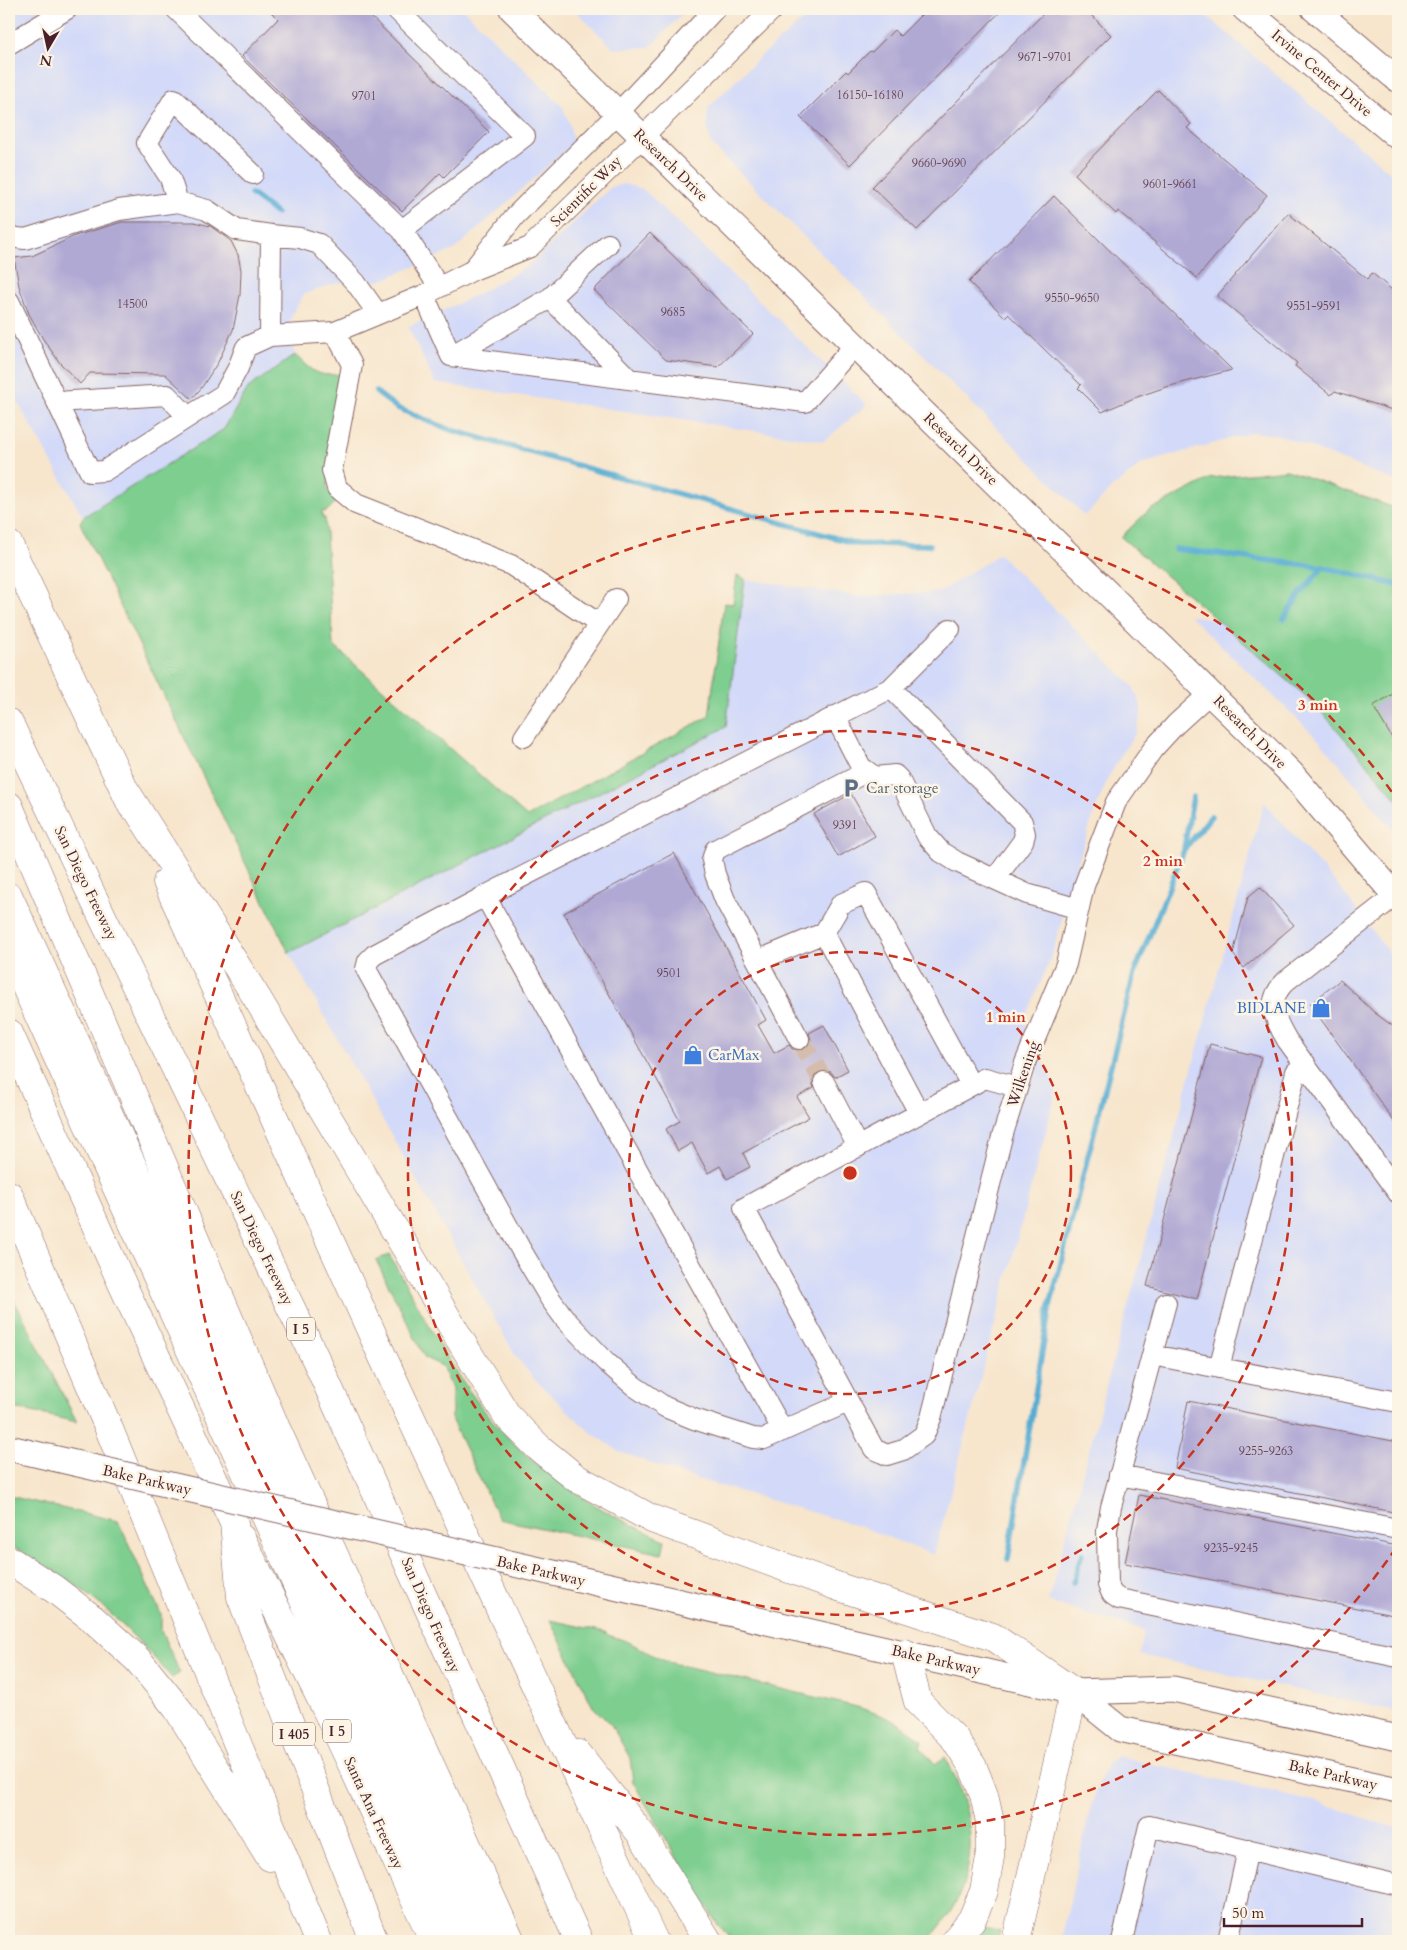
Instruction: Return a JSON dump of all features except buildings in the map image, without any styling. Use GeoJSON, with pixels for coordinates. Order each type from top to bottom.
{"type":"FeatureCollection","features":[{"type":"Feature","properties":{"kind":"highway"},"geometry":{"type":"LineString","coordinates":[[9,545],[125,790],[376,1344],[654,1941]]}},
{"type":"Feature","properties":{"kind":"highway","name":"San Diego Freeway"},"geometry":{"type":"LineString","coordinates":[[9,722],[318,1364],[579,1941]]}},
{"type":"Feature","properties":{"kind":"highway"},"geometry":{"type":"LineString","coordinates":[[125,790],[257,998],[508,1417],[538,1447],[576,1478],[652,1519],[842,1588],[993,1637],[1074,1692],[1016,1941]]}},
{"type":"Feature","properties":{"kind":"highway"},"geometry":{"type":"LineString","coordinates":[[9,806],[458,1849],[489,1941]]}},
{"type":"Feature","properties":{"kind":"highway"},"geometry":{"type":"LineString","coordinates":[[9,897],[458,1849],[511,1941]]}},
{"type":"Feature","properties":{"kind":"highway"},"geometry":{"type":"LineString","coordinates":[[9,950],[325,1647],[461,1941]]}},
{"type":"Feature","properties":{"kind":"highway","name":"I 5"},"geometry":{"type":"LineString","coordinates":[[9,1033],[121,1282],[234,1523]]}},
{"type":"Feature","properties":{"kind":"highway"},"geometry":{"type":"LineString","coordinates":[[9,1195],[108,1424],[313,1931]]}},
{"type":"Feature","properties":{"kind":"highway"},"geometry":{"type":"LineString","coordinates":[[9,1218],[34,1251]]}},
{"type":"Feature","properties":{"kind":"highway","name":"I 405"},"geometry":{"type":"LineString","coordinates":[[234,1523],[241,1597],[374,1941]]}},
{"type":"Feature","properties":{"kind":"highway","name":"Santa Ana Freeway"},"geometry":{"type":"LineString","coordinates":[[234,1523],[325,1707],[434,1941]]}},
{"type":"Feature","properties":{"kind":"highway"},"geometry":{"type":"LineString","coordinates":[[9,1560],[54,1589],[93,1619],[144,1667],[177,1708],[313,1931]]}},
{"type":"Feature","properties":{"kind":"highway"},"geometry":{"type":"LineString","coordinates":[[905,1653],[918,1702],[955,1739],[973,1766],[984,1795],[990,1822],[990,1857],[984,1891],[972,1919],[955,1941]]}},
{"type":"Feature","properties":{"kind":"highway"},"geometry":{"type":"LineString","coordinates":[[547,1713],[641,1834],[708,1941]]}},
{"type":"Feature","properties":{"kind":"main road","name":"Research Drive"},"geometry":{"type":"LineString","coordinates":[[512,9],[1292,774],[1397,897]]}},
{"type":"Feature","properties":{"kind":"main road","name":"Irvine Center Drive"},"geometry":{"type":"LineString","coordinates":[[1245,9],[1398,136]]}},
{"type":"Feature","properties":{"kind":"main road"},"geometry":{"type":"LineString","coordinates":[[1314,9],[1398,80]]}},
{"type":"Feature","properties":{"kind":"main road","name":"Bake Parkway"},"geometry":{"type":"LineString","coordinates":[[9,1448],[1074,1692],[1173,1689],[1398,1738]]}},
{"type":"Feature","properties":{"kind":"main road","name":"Bake Parkway"},"geometry":{"type":"LineString","coordinates":[[1074,1692],[1120,1729],[1398,1790]]}},
{"type":"Feature","properties":{"kind":"street"},"geometry":{"type":"LineString","coordinates":[[9,44],[67,9]]}},
{"type":"Feature","properties":{"kind":"street"},"geometry":{"type":"LineString","coordinates":[[176,9],[402,230],[432,291],[451,356]]}},
{"type":"Feature","properties":{"kind":"street"},"geometry":{"type":"LineString","coordinates":[[396,9],[525,136],[402,230]]}},
{"type":"Feature","properties":{"kind":"street","name":"Scientific Way"},"geometry":{"type":"LineString","coordinates":[[473,270],[515,216],[618,113],[714,9]]}},
{"type":"Feature","properties":{"kind":"street","name":"Scientific Way"},"geometry":{"type":"LineString","coordinates":[[270,336],[335,332],[432,291],[473,270],[530,247],[773,9]]}},
{"type":"Feature","properties":{"kind":"street"},"geometry":{"type":"LineString","coordinates":[[178,202],[170,178],[147,143],[174,99],[253,174]]}},
{"type":"Feature","properties":{"kind":"street"},"geometry":{"type":"LineString","coordinates":[[9,237],[25,239],[119,210],[178,202],[206,210],[237,230],[300,238],[319,244],[356,283],[378,314]]}},
{"type":"Feature","properties":{"kind":"street"},"geometry":{"type":"LineString","coordinates":[[9,301],[90,472],[104,471],[224,394],[238,368],[246,347],[270,336],[271,235]]}},
{"type":"Feature","properties":{"kind":"street"},"geometry":{"type":"LineString","coordinates":[[451,356],[550,298],[608,244]]}},
{"type":"Feature","properties":{"kind":"street"},"geometry":{"type":"LineString","coordinates":[[550,298],[629,379]]}},
{"type":"Feature","properties":{"kind":"street"},"geometry":{"type":"LineString","coordinates":[[335,332],[352,365],[332,470],[337,488],[356,504],[511,565],[599,624]]}},
{"type":"Feature","properties":{"kind":"street"},"geometry":{"type":"LineString","coordinates":[[451,356],[805,402],[855,345]]}},
{"type":"Feature","properties":{"kind":"street"},"geometry":{"type":"LineString","coordinates":[[57,402],[167,395],[188,417]]}},
{"type":"Feature","properties":{"kind":"street"},"geometry":{"type":"LineString","coordinates":[[524,737],[616,599]]}},
{"type":"Feature","properties":{"kind":"street"},"geometry":{"type":"LineString","coordinates":[[950,629],[891,688],[374,955],[368,961],[366,970],[520,1248],[549,1297],[565,1319],[606,1362],[634,1386],[665,1407],[694,1419],[753,1438],[764,1439],[848,1402],[744,1208],[985,1078],[1017,1087]]}},
{"type":"Feature","properties":{"kind":"street"},"geometry":{"type":"LineString","coordinates":[[891,688],[1022,822],[1025,834],[1023,841],[995,879]]}},
{"type":"Feature","properties":{"kind":"street","name":"Wilkening"},"geometry":{"type":"LineString","coordinates":[[848,1402],[874,1449],[887,1455],[903,1450],[924,1435],[931,1418],[1002,1137],[1017,1087],[1066,964],[1084,886],[1116,802],[1153,749],[1176,724],[1210,693]]}},
{"type":"Feature","properties":{"kind":"street"},"geometry":{"type":"LineString","coordinates":[[835,716],[861,767],[866,772],[879,778],[888,775],[895,776],[898,779],[927,836],[941,852],[957,862],[1026,894],[1079,909]]}},
{"type":"Feature","properties":{"kind":"street"},"geometry":{"type":"LineString","coordinates":[[799,1039],[759,960],[725,900],[715,874],[712,860],[713,853],[715,850],[866,772]]}},
{"type":"Feature","properties":{"kind":"street"},"geometry":{"type":"LineString","coordinates":[[759,960],[824,933],[841,904],[866,893],[971,1085]]}},
{"type":"Feature","properties":{"kind":"street"},"geometry":{"type":"LineString","coordinates":[[485,896],[783,1431]]}},
{"type":"Feature","properties":{"kind":"street"},"geometry":{"type":"LineString","coordinates":[[1397,897],[1279,988],[1273,1011],[1276,1022],[1398,1193]]}},
{"type":"Feature","properties":{"kind":"street"},"geometry":{"type":"LineString","coordinates":[[824,933],[919,1114]]}},
{"type":"Feature","properties":{"kind":"street"},"geometry":{"type":"LineString","coordinates":[[1219,1368],[1296,1072],[1305,1063]]}},
{"type":"Feature","properties":{"kind":"street"},"geometry":{"type":"LineString","coordinates":[[824,1082],[858,1147]]}},
{"type":"Feature","properties":{"kind":"street"},"geometry":{"type":"LineString","coordinates":[[1166,1303],[1111,1507],[1107,1530],[1108,1585],[1112,1594],[1119,1599],[1398,1657]]}},
{"type":"Feature","properties":{"kind":"street"},"geometry":{"type":"LineString","coordinates":[[1152,1356],[1398,1402]]}},
{"type":"Feature","properties":{"kind":"street"},"geometry":{"type":"LineString","coordinates":[[1119,1475],[1398,1529]]}},
{"type":"Feature","properties":{"kind":"street"},"geometry":{"type":"LineString","coordinates":[[1122,1941],[1148,1826],[1398,1885]]}},
{"type":"Feature","properties":{"kind":"street"},"geometry":{"type":"LineString","coordinates":[[1228,1941],[1248,1849]]}},
{"type":"Feature","properties":{"kind":"shaded area"},"geometry":{"type":"Polygon","coordinates":[[[9,9],[463,9],[563,107],[570,125],[573,144],[454,250],[380,281],[337,283],[304,294],[292,315],[289,328],[295,355],[248,388],[224,429],[83,517],[9,387],[9,9]]]}},
{"type":"Feature","properties":{"kind":"shaded area"},"geometry":{"type":"Polygon","coordinates":[[[574,9],[687,9],[650,47],[614,49],[574,9]]]}},
{"type":"Feature","properties":{"kind":"shaded area"},"geometry":{"type":"Polygon","coordinates":[[[816,9],[1199,9],[1398,179],[1398,482],[1282,436],[1254,432],[1142,464],[1110,490],[1085,516],[711,144],[707,126],[708,108],[762,55],[816,9]]]}},
{"type":"Feature","properties":{"kind":"shaded area"},"geometry":{"type":"Polygon","coordinates":[[[624,184],[643,189],[867,405],[824,441],[435,383],[408,327],[476,295],[528,266],[611,187],[624,184]]]}},
{"type":"Feature","properties":{"kind":"shaded area","name":"CarMax"},"geometry":{"type":"Polygon","coordinates":[[[999,554],[1133,686],[1141,705],[1141,715],[1136,733],[1108,778],[1094,813],[1075,871],[1052,956],[1024,1021],[1057,1089],[934,1555],[859,1526],[690,1477],[620,1452],[589,1431],[535,1380],[515,1355],[289,953],[726,727],[745,579],[856,596],[940,592],[999,554]]]}},
{"type":"Feature","properties":{"kind":"shaded area"},"geometry":{"type":"Polygon","coordinates":[[[1189,615],[1398,652],[1398,836],[1321,742],[1189,615]]]}},
{"type":"Feature","properties":{"kind":"shaded area"},"geometry":{"type":"Polygon","coordinates":[[[1264,802],[1341,889],[1398,965],[1398,1712],[1140,1655],[1144,1630],[1048,1602],[1264,802]]]}},
{"type":"Feature","properties":{"kind":"shaded area"},"geometry":{"type":"Polygon","coordinates":[[[1117,1756],[1314,1801],[1398,1829],[1398,1941],[1061,1941],[1091,1805],[1107,1764],[1117,1756]]]}},
{"type":"Feature","properties":{"kind":"green space"},"geometry":{"type":"Polygon","coordinates":[[[295,355],[315,372],[326,375],[341,374],[327,489],[337,501],[326,512],[322,511],[322,517],[325,518],[333,645],[527,817],[709,716],[724,603],[733,604],[737,575],[745,579],[726,727],[289,953],[80,523],[83,517],[224,429],[248,388],[295,355]]]}},
{"type":"Feature","properties":{"kind":"green space"},"geometry":{"type":"Polygon","coordinates":[[[1287,470],[1398,509],[1398,800],[1315,704],[1121,537],[1148,511],[1211,478],[1287,470]]]}},
{"type":"Feature","properties":{"kind":"green space"},"geometry":{"type":"Polygon","coordinates":[[[389,1255],[450,1362],[501,1431],[549,1474],[576,1493],[634,1526],[665,1540],[662,1554],[499,1519],[452,1421],[452,1388],[442,1366],[425,1358],[376,1260],[389,1255]]]}},
{"type":"Feature","properties":{"kind":"green space"},"geometry":{"type":"Polygon","coordinates":[[[9,1290],[77,1422],[9,1407],[9,1290]]]}},
{"type":"Feature","properties":{"kind":"green space"},"geometry":{"type":"Polygon","coordinates":[[[9,1496],[118,1521],[161,1614],[161,1631],[180,1673],[172,1678],[127,1629],[77,1586],[9,1545],[9,1496]]]}},
{"type":"Feature","properties":{"kind":"green space"},"geometry":{"type":"Polygon","coordinates":[[[550,1620],[605,1632],[668,1662],[857,1707],[876,1713],[914,1733],[922,1740],[920,1747],[935,1764],[945,1757],[957,1781],[965,1805],[969,1829],[970,1853],[966,1876],[958,1898],[945,1920],[927,1941],[734,1941],[718,1925],[698,1894],[633,1782],[630,1758],[612,1726],[593,1707],[550,1620]]]}},
{"type":"Feature","properties":{"kind":"green space"},"geometry":{"type":"Polygon","coordinates":[[[984,1928],[1000,1931],[997,1941],[974,1941],[984,1928]]]}},
{"type":"Feature","properties":{"kind":"waterway"},"geometry":{"type":"LineString","coordinates":[[251,194],[276,213]]}},
{"type":"Feature","properties":{"kind":"waterway"},"geometry":{"type":"LineString","coordinates":[[376,392],[397,408],[448,429],[857,544],[930,545]]}},
{"type":"Feature","properties":{"kind":"waterway"},"geometry":{"type":"LineString","coordinates":[[1175,549],[1323,567],[1398,585]]}},
{"type":"Feature","properties":{"kind":"waterway"},"geometry":{"type":"LineString","coordinates":[[1284,619],[1300,594],[1323,567]]}},
{"type":"Feature","properties":{"kind":"waterway"},"geometry":{"type":"LineString","coordinates":[[1184,848],[1193,797]]}},
{"type":"Feature","properties":{"kind":"waterway"},"geometry":{"type":"LineString","coordinates":[[1008,1559],[1049,1310],[1134,974],[1184,850],[1211,816]]}},
{"type":"Feature","properties":{"kind":"waterway"},"geometry":{"type":"LineString","coordinates":[[1073,1582],[1082,1554]]}},
{"type":"Feature","properties":{"kind":"tunnel"},"geometry":{"type":"LineString","coordinates":[[799,1039],[824,1082]]}},
{"type":"Feature","properties":{"kind":"place","name":"Car storage"},"geometry":{"type":"Point","coordinates":[851,788]}},
{"type":"Feature","properties":{"kind":"place","name":"BIDLANE"},"geometry":{"type":"Point","coordinates":[1321,1008]}},
{"type":"Feature","properties":{"kind":"place","name":"CarMax"},"geometry":{"type":"Point","coordinates":[693,1055]}}]}
